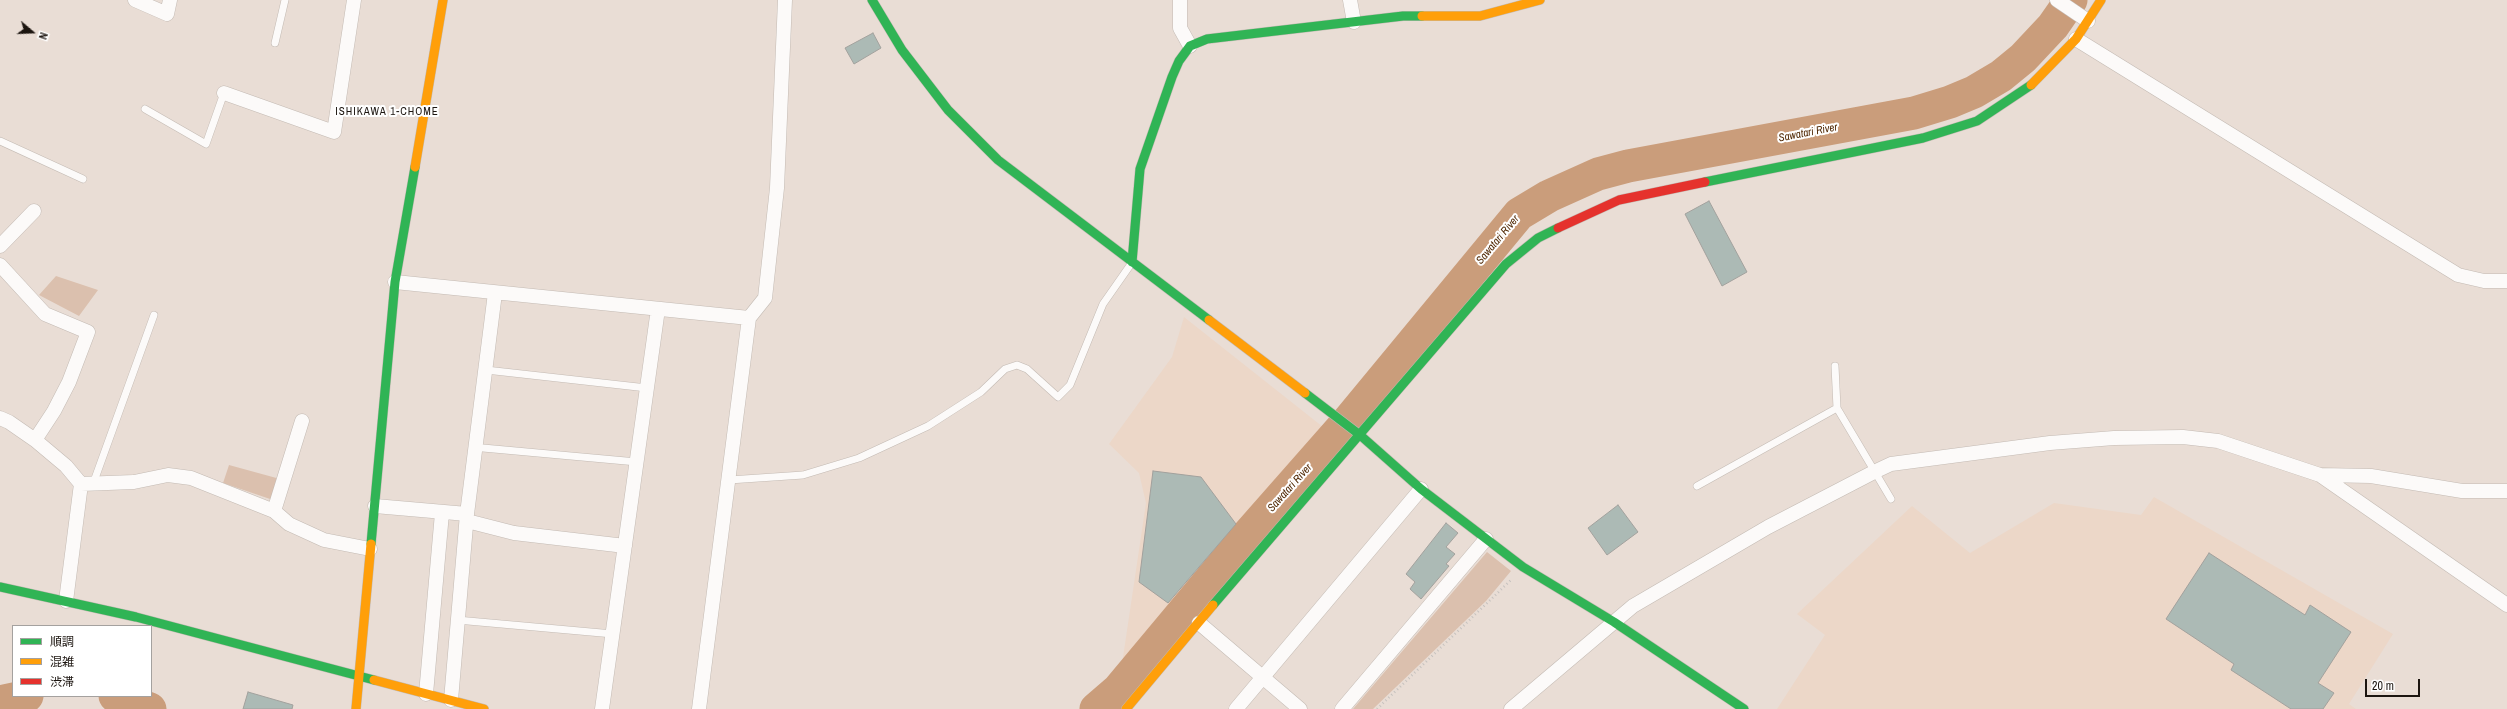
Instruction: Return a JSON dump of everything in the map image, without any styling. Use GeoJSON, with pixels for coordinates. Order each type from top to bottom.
{"type":"FeatureCollection","features":[{"type":"Feature","properties":{"kind":"street"},"geometry":{"type":"LineString","coordinates":[[134,0],[167,14],[170,0]]}},
{"type":"Feature","properties":{"kind":"street"},"geometry":{"type":"LineString","coordinates":[[224,93],[334,132],[354,0]]}},
{"type":"Feature","properties":{"kind":"street"},"geometry":{"type":"LineString","coordinates":[[356,709],[370,549],[376,506],[395,282],[443,0]]}},
{"type":"Feature","properties":{"kind":"street"},"geometry":{"type":"LineString","coordinates":[[699,709],[749,318],[765,298],[766,290],[777,188],[785,0]]}},
{"type":"Feature","properties":{"kind":"street"},"geometry":{"type":"LineString","coordinates":[[872,0],[902,50],[948,110],[974,138],[1035,190],[1132,262],[1350,429],[1360,435],[1421,488],[1523,567],[1614,622],[1744,709]]}},
{"type":"Feature","properties":{"kind":"street"},"geometry":{"type":"LineString","coordinates":[[1180,0],[1180,28],[1190,46]]}},
{"type":"Feature","properties":{"kind":"street"},"geometry":{"type":"LineString","coordinates":[[1350,0],[1354,22]]}},
{"type":"Feature","properties":{"kind":"street"},"geometry":{"type":"LineString","coordinates":[[1132,262],[1140,169],[1172,77],[1179,61],[1190,46],[1207,39],[1403,16],[1480,16],[1540,0]]}},
{"type":"Feature","properties":{"kind":"street"},"geometry":{"type":"LineString","coordinates":[[2057,0],[2088,20]]}},
{"type":"Feature","properties":{"kind":"street"},"geometry":{"type":"LineString","coordinates":[[1126,709],[1270,537],[1360,435],[1506,264],[1538,238],[1576,218],[1619,200],[1923,138],[1977,121],[2028,88],[2056,62],[2076,39],[2100,0]]}},
{"type":"Feature","properties":{"kind":"street"},"geometry":{"type":"LineString","coordinates":[[2076,39],[2458,275],[2484,281],[2507,281]]}},
{"type":"Feature","properties":{"kind":"street"},"geometry":{"type":"LineString","coordinates":[[0,246],[34,211]]}},
{"type":"Feature","properties":{"kind":"street"},"geometry":{"type":"LineString","coordinates":[[0,265],[44,314],[88,332],[69,382],[54,411],[35,440]]}},
{"type":"Feature","properties":{"kind":"street"},"geometry":{"type":"LineString","coordinates":[[395,282],[749,318]]}},
{"type":"Feature","properties":{"kind":"street"},"geometry":{"type":"LineString","coordinates":[[451,700],[467,518],[495,293]]}},
{"type":"Feature","properties":{"kind":"street"},"geometry":{"type":"LineString","coordinates":[[602,709],[658,309]]}},
{"type":"Feature","properties":{"kind":"street"},"geometry":{"type":"LineString","coordinates":[[0,418],[9,422],[35,440],[87,484],[134,482],[168,475],[192,478],[274,511],[289,524],[324,540],[370,549]]}},
{"type":"Feature","properties":{"kind":"street"},"geometry":{"type":"LineString","coordinates":[[274,511],[302,421]]}},
{"type":"Feature","properties":{"kind":"street"},"geometry":{"type":"LineString","coordinates":[[1516,707],[1633,606],[1761,531],[1874,472],[1891,464],[2050,443],[2114,438],[2183,437],[2218,441],[2320,475],[2507,605]]}},
{"type":"Feature","properties":{"kind":"street"},"geometry":{"type":"LineString","coordinates":[[2320,475],[2371,476],[2462,491],[2507,490]]}},
{"type":"Feature","properties":{"kind":"street"},"geometry":{"type":"LineString","coordinates":[[66,601],[87,484]]}},
{"type":"Feature","properties":{"kind":"street"},"geometry":{"type":"LineString","coordinates":[[1236,709],[1421,488]]}},
{"type":"Feature","properties":{"kind":"street"},"geometry":{"type":"LineString","coordinates":[[376,506],[442,513],[467,518],[514,533],[625,546]]}},
{"type":"Feature","properties":{"kind":"street"},"geometry":{"type":"LineString","coordinates":[[426,694],[442,513]]}},
{"type":"Feature","properties":{"kind":"street"},"geometry":{"type":"LineString","coordinates":[[1342,709],[1486,539]]}},
{"type":"Feature","properties":{"kind":"street"},"geometry":{"type":"LineString","coordinates":[[0,587],[66,601],[484,709]]}},
{"type":"Feature","properties":{"kind":"street"},"geometry":{"type":"LineString","coordinates":[[1199,623],[1300,709]]}},
{"type":"Feature","properties":{"kind":"lane"},"geometry":{"type":"LineString","coordinates":[[275,43],[285,0]]}},
{"type":"Feature","properties":{"kind":"lane"},"geometry":{"type":"LineString","coordinates":[[145,109],[206,144],[224,93]]}},
{"type":"Feature","properties":{"kind":"lane"},"geometry":{"type":"LineString","coordinates":[[0,141],[83,179]]}},
{"type":"Feature","properties":{"kind":"lane"},"geometry":{"type":"LineString","coordinates":[[729,480],[803,475],[859,458],[928,426],[981,392],[1005,368],[1017,365],[1027,369],[1058,397],[1070,385],[1103,304],[1132,262]]}},
{"type":"Feature","properties":{"kind":"lane"},"geometry":{"type":"LineString","coordinates":[[87,484],[154,315]]}},
{"type":"Feature","properties":{"kind":"lane"},"geometry":{"type":"LineString","coordinates":[[1836,366],[1837,408],[1891,499]]}},
{"type":"Feature","properties":{"kind":"lane"},"geometry":{"type":"LineString","coordinates":[[486,370],[647,388]]}},
{"type":"Feature","properties":{"kind":"lane"},"geometry":{"type":"LineString","coordinates":[[1697,486],[1837,408]]}},
{"type":"Feature","properties":{"kind":"lane"},"geometry":{"type":"LineString","coordinates":[[483,448],[637,462]]}},
{"type":"Feature","properties":{"kind":"lane"},"geometry":{"type":"LineString","coordinates":[[457,620],[613,634]]}},
{"type":"Feature","properties":{"kind":"path"},"geometry":{"type":"LineString","coordinates":[[1377,709],[1491,601],[1523,567]]}},
{"type":"Feature","properties":{"kind":"shaded area"},"geometry":{"type":"Polygon","coordinates":[[[56,276],[98,290],[79,316],[39,295],[56,276]]]}},
{"type":"Feature","properties":{"kind":"shaded area"},"geometry":{"type":"Polygon","coordinates":[[[1184,317],[1323,427],[1122,664],[1146,503],[1139,473],[1109,444],[1172,357],[1184,317]]]}},
{"type":"Feature","properties":{"kind":"shaded area"},"geometry":{"type":"Polygon","coordinates":[[[229,465],[280,479],[273,500],[223,483],[229,465]]]}},
{"type":"Feature","properties":{"kind":"shaded area"},"geometry":{"type":"Polygon","coordinates":[[[2154,497],[2393,634],[2349,704],[2356,709],[1777,709],[1825,635],[1797,614],[1912,506],[1970,553],[2054,503],[2141,515],[2154,497]]]}},
{"type":"Feature","properties":{"kind":"shaded area"},"geometry":{"type":"Polygon","coordinates":[[[1487,552],[1511,571],[1486,601],[1373,709],[1353,709],[1487,552]]]}},
{"type":"Feature","properties":{"kind":"building"},"geometry":{"type":"Polygon","coordinates":[[[873,33],[881,48],[854,64],[845,48],[873,33]]]}},
{"type":"Feature","properties":{"kind":"building"},"geometry":{"type":"Polygon","coordinates":[[[1709,201],[1747,272],[1722,286],[1685,214],[1709,201]]]}},
{"type":"Feature","properties":{"kind":"building"},"geometry":{"type":"Polygon","coordinates":[[[1153,471],[1201,477],[1236,524],[1168,603],[1139,582],[1153,471]]]}},
{"type":"Feature","properties":{"kind":"building"},"geometry":{"type":"Polygon","coordinates":[[[1618,505],[1638,532],[1607,555],[1588,528],[1618,505]]]}},
{"type":"Feature","properties":{"kind":"building"},"geometry":{"type":"Polygon","coordinates":[[[1446,523],[1458,533],[1446,547],[1455,554],[1446,564],[1449,566],[1421,599],[1410,589],[1415,582],[1406,574],[1446,523]]]}},
{"type":"Feature","properties":{"kind":"building"},"geometry":{"type":"Polygon","coordinates":[[[2209,553],[2305,615],[2310,605],[2351,632],[2318,683],[2334,693],[2323,709],[2291,709],[2231,670],[2234,664],[2166,619],[2209,553]]]}},
{"type":"Feature","properties":{"kind":"building"},"geometry":{"type":"Polygon","coordinates":[[[248,692],[293,705],[292,709],[243,709],[248,692]]]}},
{"type":"Feature","properties":{"kind":"waterway","name":"Sawatari River"},"geometry":{"type":"LineString","coordinates":[[1096,709],[1118,690],[1245,538],[1348,421],[1519,214],[1549,196],[1598,174],[1628,166],[1914,113],[1950,102],[1974,92],[2001,76],[2023,58],[2053,26],[2071,0]]}},
{"type":"Feature","properties":{"kind":"waterway","name":"Sawatari River"},"geometry":{"type":"LineString","coordinates":[[0,702],[22,697]]}},
{"type":"Feature","properties":{"kind":"waterway","name":"Sawatari River"},"geometry":{"type":"LineString","coordinates":[[118,697],[150,709]]}},
{"type":"Feature","properties":{"kind":"traffic: fast"},"geometry":{"type":"LineString","coordinates":[[872,0],[902,50],[948,110],[998,160],[1209,320]]}},
{"type":"Feature","properties":{"kind":"traffic: fast"},"geometry":{"type":"LineString","coordinates":[[1132,262],[1140,169],[1172,77],[1179,61],[1190,46],[1207,39],[1403,16],[1422,16]]}},
{"type":"Feature","properties":{"kind":"traffic: fast"},"geometry":{"type":"LineString","coordinates":[[1705,182],[1923,138],[1977,121],[2031,85]]}},
{"type":"Feature","properties":{"kind":"traffic: fast"},"geometry":{"type":"LineString","coordinates":[[371,544],[395,282],[415,167]]}},
{"type":"Feature","properties":{"kind":"traffic: fast"},"geometry":{"type":"LineString","coordinates":[[1213,605],[1506,264],[1538,238],[1558,228]]}},
{"type":"Feature","properties":{"kind":"traffic: fast"},"geometry":{"type":"LineString","coordinates":[[1305,393],[1360,435],[1421,489],[1523,567],[1614,622],[1744,709]]}},
{"type":"Feature","properties":{"kind":"traffic: fast"},"geometry":{"type":"LineString","coordinates":[[0,587],[136,617],[374,680]]}},
{"type":"Feature","properties":{"kind":"traffic: slow"},"geometry":{"type":"LineString","coordinates":[[415,167],[443,0]]}},
{"type":"Feature","properties":{"kind":"traffic: slow"},"geometry":{"type":"LineString","coordinates":[[1422,16],[1480,16],[1540,0]]}},
{"type":"Feature","properties":{"kind":"traffic: slow"},"geometry":{"type":"LineString","coordinates":[[2031,85],[2076,39],[2101,0]]}},
{"type":"Feature","properties":{"kind":"traffic: slow"},"geometry":{"type":"LineString","coordinates":[[1209,320],[1305,393]]}},
{"type":"Feature","properties":{"kind":"traffic: slow"},"geometry":{"type":"LineString","coordinates":[[356,709],[371,544]]}},
{"type":"Feature","properties":{"kind":"traffic: slow"},"geometry":{"type":"LineString","coordinates":[[1126,709],[1213,605]]}},
{"type":"Feature","properties":{"kind":"traffic: slow"},"geometry":{"type":"LineString","coordinates":[[374,680],[484,709]]}},
{"type":"Feature","properties":{"kind":"traffic: jam"},"geometry":{"type":"LineString","coordinates":[[1558,228],[1619,200],[1705,182]]}},
{"type":"Feature","properties":{"kind":"district","name":"ISHIKAWA 1-CHOME"},"geometry":{"type":"Point","coordinates":[387,112]}}]}
